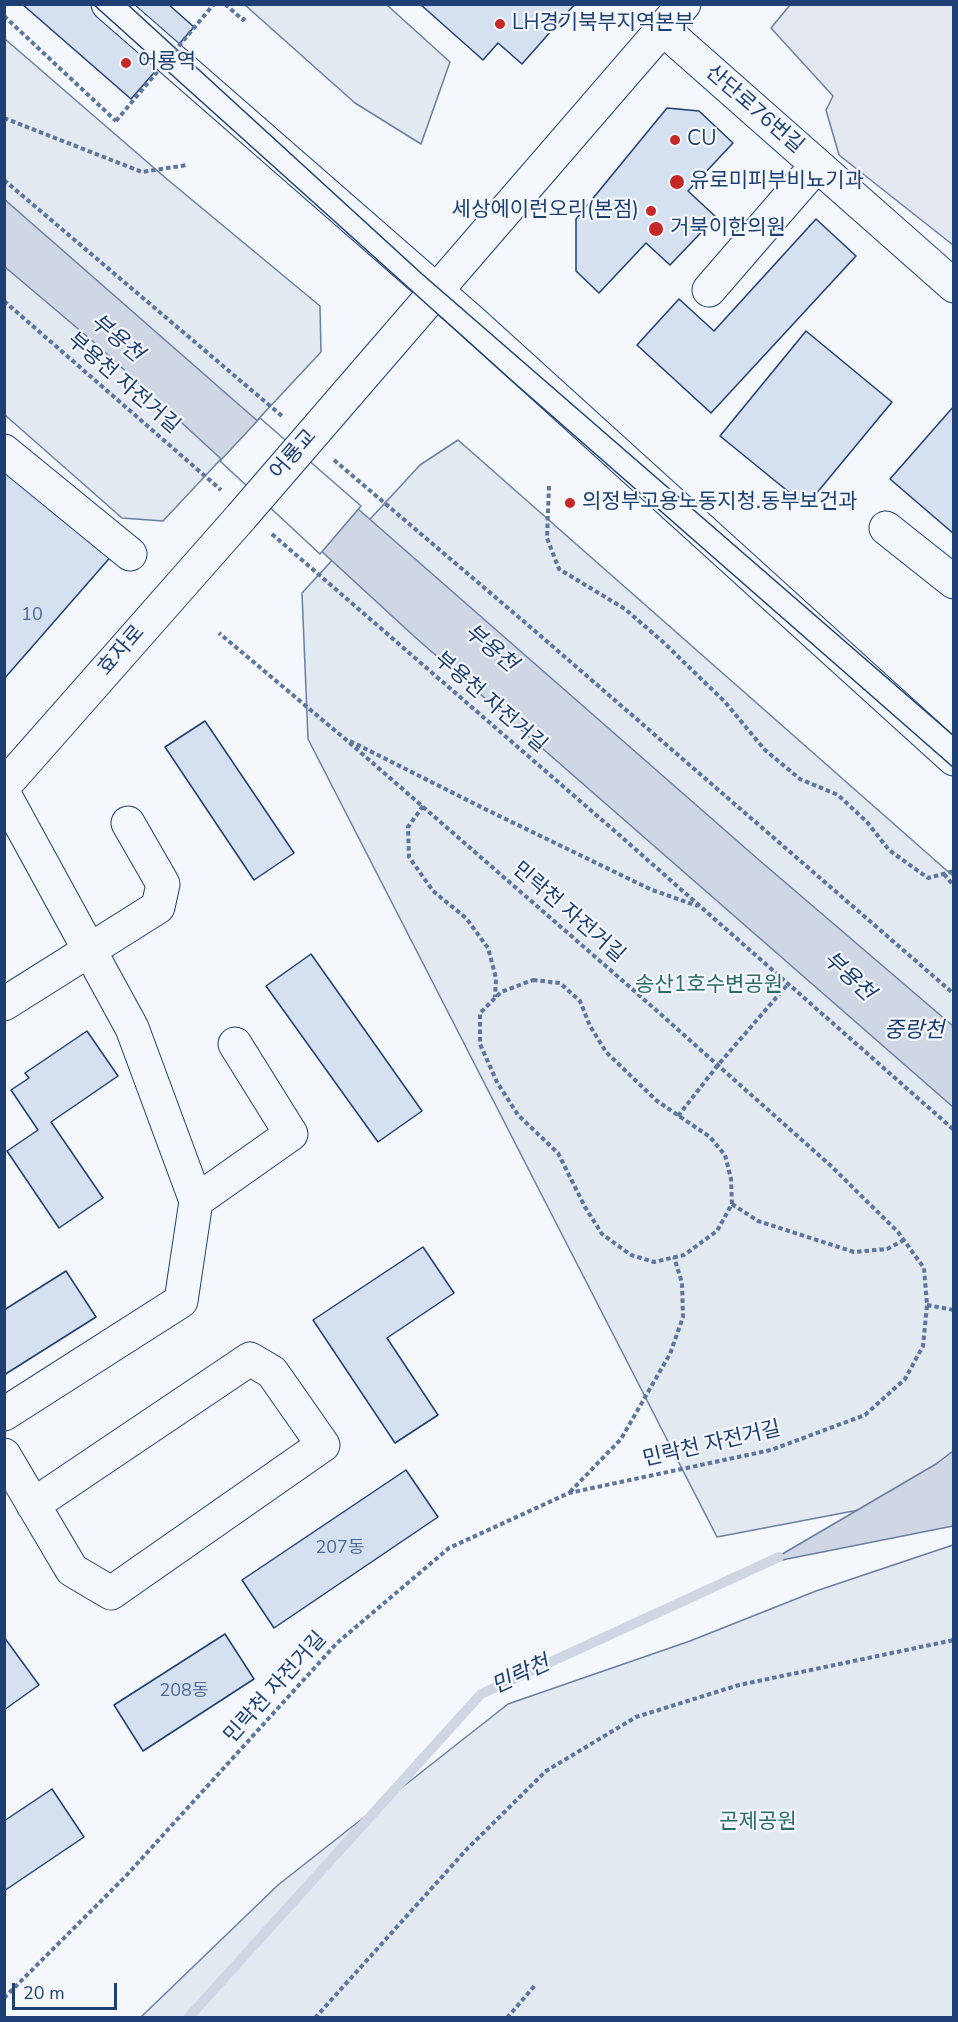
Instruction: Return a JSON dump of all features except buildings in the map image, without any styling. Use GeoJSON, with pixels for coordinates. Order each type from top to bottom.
{"type":"FeatureCollection","features":[{"type":"Feature","properties":{"kind":"main road"},"geometry":{"type":"LineString","coordinates":[[108,4],[438,292],[954,759]]}},
{"type":"Feature","properties":{"kind":"main road"},"geometry":{"type":"LineString","coordinates":[[438,292],[684,4]]}},
{"type":"Feature","properties":{"kind":"main road","name":"산단로76번길"},"geometry":{"type":"LineString","coordinates":[[663,29],[954,286]]}},
{"type":"Feature","properties":{"kind":"main road"},"geometry":{"type":"LineString","coordinates":[[708,290],[817,165]]}},
{"type":"Feature","properties":{"kind":"main road","name":"어룡교"},"geometry":{"type":"LineString","coordinates":[[245,514],[438,292]]}},
{"type":"Feature","properties":{"kind":"main road"},"geometry":{"type":"LineString","coordinates":[[4,451],[130,554]]}},
{"type":"Feature","properties":{"kind":"main road","name":"효자로"},"geometry":{"type":"LineString","coordinates":[[4,786],[245,514]]}},
{"type":"Feature","properties":{"kind":"main road"},"geometry":{"type":"LineString","coordinates":[[886,528],[954,582]]}},
{"type":"Feature","properties":{"kind":"main road"},"geometry":{"type":"LineString","coordinates":[[4,794],[132,1028],[196,1201],[181,1301],[4,1414]]}},
{"type":"Feature","properties":{"kind":"main road"},"geometry":{"type":"LineString","coordinates":[[4,1004],[158,907],[163,884],[128,823]]}},
{"type":"Feature","properties":{"kind":"main road"},"geometry":{"type":"LineString","coordinates":[[196,1201],[291,1134],[235,1044]]}},
{"type":"Feature","properties":{"kind":"main road"},"geometry":{"type":"LineString","coordinates":[[4,1455],[33,1505],[72,1570],[111,1593],[323,1445],[272,1372],[250,1359],[33,1505]]}},
{"type":"Feature","properties":{"kind":"path"},"geometry":{"type":"LineString","coordinates":[[4,16],[116,121],[214,4]]}},
{"type":"Feature","properties":{"kind":"path"},"geometry":{"type":"LineString","coordinates":[[225,4],[243,20],[246,16]]}},
{"type":"Feature","properties":{"kind":"path"},"geometry":{"type":"LineString","coordinates":[[4,118],[142,172],[187,165]]}},
{"type":"Feature","properties":{"kind":"path"},"geometry":{"type":"LineString","coordinates":[[4,180],[284,417]]}},
{"type":"Feature","properties":{"kind":"path","name":"부용천 자전거길"},"geometry":{"type":"LineString","coordinates":[[4,302],[954,1130]]}},
{"type":"Feature","properties":{"kind":"path"},"geometry":{"type":"LineString","coordinates":[[329,456],[954,994]]}},
{"type":"Feature","properties":{"kind":"path"},"geometry":{"type":"LineString","coordinates":[[549,486],[547,538],[559,569],[625,609],[725,702],[765,750],[800,780],[838,795],[867,822],[889,850],[928,878],[954,871]]}},
{"type":"Feature","properties":{"kind":"path","name":"민락천 자전거길"},"geometry":{"type":"LineString","coordinates":[[4,1998],[125,1877],[337,1643],[449,1548],[569,1493],[771,1450],[865,1415],[905,1379],[923,1346],[927,1305],[924,1268],[898,1232],[830,1165],[718,1065],[344,738],[219,633]]}},
{"type":"Feature","properties":{"kind":"path"},"geometry":{"type":"LineString","coordinates":[[344,738],[642,885],[702,908]]}},
{"type":"Feature","properties":{"kind":"path"},"geometry":{"type":"LineString","coordinates":[[423,807],[408,827],[409,857],[433,891],[466,918],[488,948],[496,978],[495,998]]}},
{"type":"Feature","properties":{"kind":"path"},"geometry":{"type":"LineString","coordinates":[[944,874],[954,886]]}},
{"type":"Feature","properties":{"kind":"path"},"geometry":{"type":"LineString","coordinates":[[533,980],[560,983],[580,1001],[590,1026],[606,1053],[657,1101],[710,1137],[725,1155],[731,1179],[732,1204],[717,1231],[684,1255],[654,1262],[631,1255],[602,1234],[585,1207],[558,1153],[518,1115],[497,1082],[480,1044],[480,1013],[495,998],[501,992],[533,980]]}},
{"type":"Feature","properties":{"kind":"path"},"geometry":{"type":"LineString","coordinates":[[678,1116],[718,1065],[788,984]]}},
{"type":"Feature","properties":{"kind":"path"},"geometry":{"type":"LineString","coordinates":[[732,1204],[758,1221],[854,1252],[887,1249],[904,1240]]}},
{"type":"Feature","properties":{"kind":"path"},"geometry":{"type":"LineString","coordinates":[[569,1493],[621,1439],[670,1354],[683,1317],[682,1283],[674,1257]]}},
{"type":"Feature","properties":{"kind":"path"},"geometry":{"type":"LineString","coordinates":[[927,1305],[954,1310]]}},
{"type":"Feature","properties":{"kind":"path"},"geometry":{"type":"LineString","coordinates":[[315,2018],[467,1849],[546,1771],[636,1717],[739,1685],[954,1640]]}},
{"type":"Feature","properties":{"kind":"path"},"geometry":{"type":"LineString","coordinates":[[507,2018],[536,1984]]}},
{"type":"Feature","properties":{"kind":"green space"},"geometry":{"type":"Polygon","coordinates":[[[245,5],[387,5],[450,62],[421,144],[355,103],[245,5]]]}},
{"type":"Feature","properties":{"kind":"green space"},"geometry":{"type":"Polygon","coordinates":[[[5,39],[168,180],[320,306],[321,352],[163,521],[122,518],[5,415],[5,39]]]}},
{"type":"Feature","properties":{"kind":"green space","name":"송산1호수변공원"},"geometry":{"type":"Polygon","coordinates":[[[458,440],[953,876],[953,1492],[717,1537],[308,739],[302,593],[420,465],[458,440]]]}},
{"type":"Feature","properties":{"kind":"green space","name":"곤제공원"},"geometry":{"type":"Polygon","coordinates":[[[953,1545],[953,2017],[141,2017],[278,1885],[508,1704],[690,1641],[816,1591],[953,1545]]]}},
{"type":"Feature","properties":{"kind":"shaded area"},"geometry":{"type":"Polygon","coordinates":[[[790,5],[953,5],[953,245],[839,155],[826,110],[833,96],[771,28],[790,5]]]}},
{"type":"Feature","properties":{"kind":"water","name":"중랑천"},"geometry":{"type":"Polygon","coordinates":[[[4,199],[759,860],[953,1026],[953,1107],[416,638],[96,344],[5,267],[4,199]]]}},
{"type":"Feature","properties":{"kind":"water"},"geometry":{"type":"Polygon","coordinates":[[[953,1451],[953,1526],[767,1563],[936,1464],[953,1451]]]}},
{"type":"Feature","properties":{"kind":"pier"},"geometry":{"type":"Polygon","coordinates":[[[260,418],[361,506],[320,554],[220,461],[260,418]]]}},
{"type":"Feature","properties":{"kind":"waterway","name":"민락천"},"geometry":{"type":"LineString","coordinates":[[188,2018],[481,1694],[779,1557]]}},
{"type":"Feature","properties":{"kind":"tram line"},"geometry":{"type":"LineString","coordinates":[[93,4],[511,380],[954,768]]}},
{"type":"Feature","properties":{"kind":"tram line"},"geometry":{"type":"LineString","coordinates":[[127,4],[422,274],[954,736]]}},
{"type":"Feature","properties":{"kind":"place","name":"LH경기북부지역본부"},"geometry":{"type":"Point","coordinates":[500,24]}},
{"type":"Feature","properties":{"kind":"place","name":"어룡역"},"geometry":{"type":"Point","coordinates":[126,63]}},
{"type":"Feature","properties":{"kind":"place","name":"CU"},"geometry":{"type":"Point","coordinates":[675,140]}},
{"type":"Feature","properties":{"kind":"place","name":"유로미피부비뇨기과"},"geometry":{"type":"Point","coordinates":[677,182]}},
{"type":"Feature","properties":{"kind":"place","name":"세상에이런오리(본점)"},"geometry":{"type":"Point","coordinates":[651,211]}},
{"type":"Feature","properties":{"kind":"place","name":"거북이한의원"},"geometry":{"type":"Point","coordinates":[656,229]}},
{"type":"Feature","properties":{"kind":"place","name":"의정부고용노동지청.동부보건과"},"geometry":{"type":"Point","coordinates":[570,503]}},
{"type":"Feature","properties":{"kind":"water label","name":"부용천"},"geometry":{"type":"Point","coordinates":[116,339]}},
{"type":"Feature","properties":{"kind":"water label","name":"부용천"},"geometry":{"type":"Point","coordinates":[490,649]}},
{"type":"Feature","properties":{"kind":"water label","name":"부용천"},"geometry":{"type":"Point","coordinates":[848,977]}}]}
